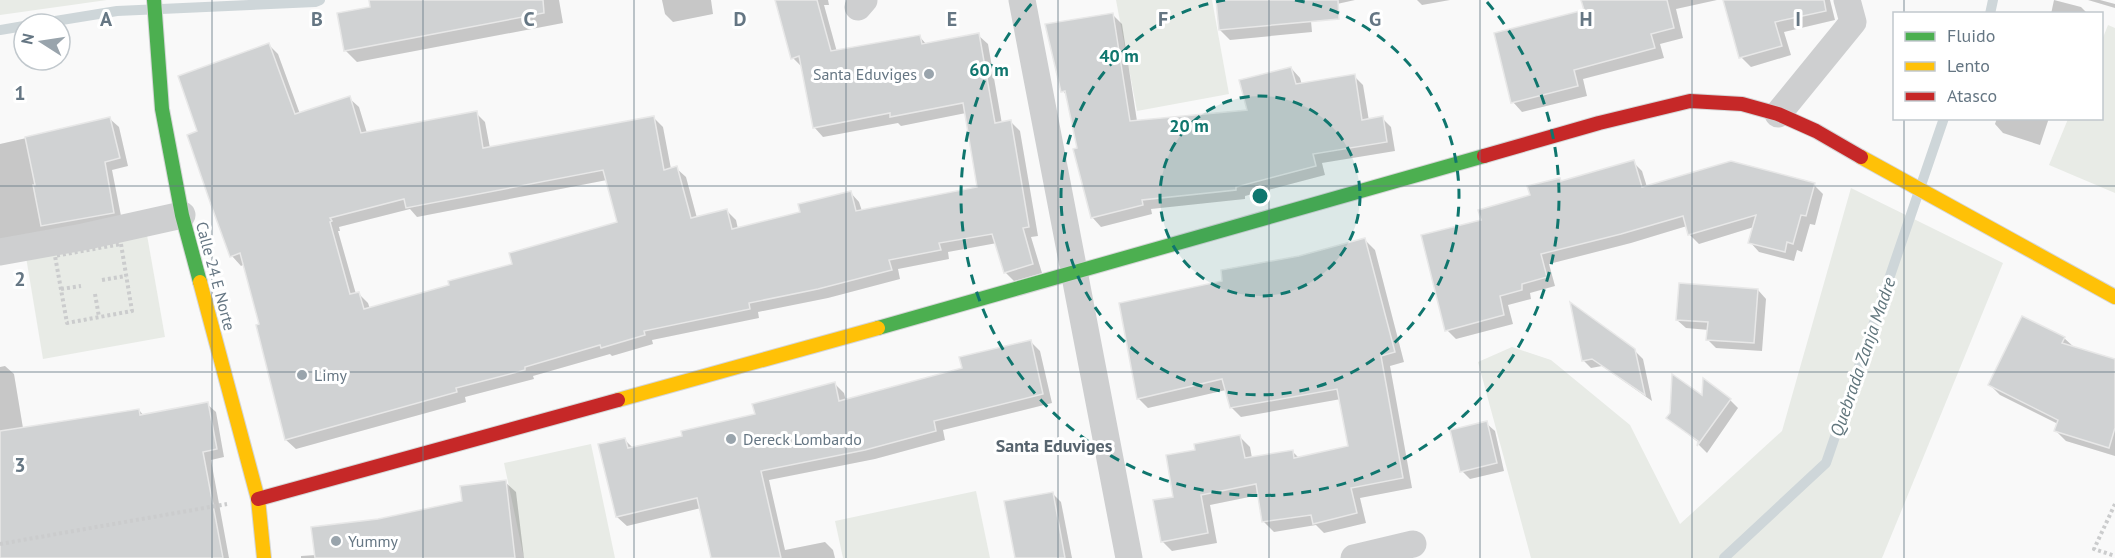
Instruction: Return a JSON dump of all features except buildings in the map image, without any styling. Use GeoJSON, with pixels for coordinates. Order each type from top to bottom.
{"type":"FeatureCollection","features":[{"type":"Feature","properties":{"kind":"street","name":"Calle 24 E Norte"},"geometry":{"type":"LineString","coordinates":[[154,0],[162,109],[182,215],[258,499],[264,558]]}},
{"type":"Feature","properties":{"kind":"street"},"geometry":{"type":"LineString","coordinates":[[1022,0],[1129,558]]}},
{"type":"Feature","properties":{"kind":"street"},"geometry":{"type":"LineString","coordinates":[[1778,114],[1853,22],[1847,0]]}},
{"type":"Feature","properties":{"kind":"street"},"geometry":{"type":"LineString","coordinates":[[258,499],[1073,274],[1599,123],[1690,101],[1743,104],[1778,114],[1816,131],[2115,297]]}},
{"type":"Feature","properties":{"kind":"street"},"geometry":{"type":"LineString","coordinates":[[0,252],[83,237],[182,215]]}},
{"type":"Feature","properties":{"kind":"street"},"geometry":{"type":"LineString","coordinates":[[1354,558],[1413,544]]}},
{"type":"Feature","properties":{"kind":"path"},"geometry":{"type":"LineString","coordinates":[[121,244],[126,276],[132,311],[67,323],[55,256],[121,244]]}},
{"type":"Feature","properties":{"kind":"path"},"geometry":{"type":"LineString","coordinates":[[102,280],[126,276]]}},
{"type":"Feature","properties":{"kind":"path"},"geometry":{"type":"LineString","coordinates":[[61,289],[81,286]]}},
{"type":"Feature","properties":{"kind":"path"},"geometry":{"type":"LineString","coordinates":[[95,294],[99,317]]}},
{"type":"Feature","properties":{"kind":"path"},"geometry":{"type":"LineString","coordinates":[[0,544],[258,499]]}},
{"type":"Feature","properties":{"kind":"path"},"geometry":{"type":"LineString","coordinates":[[2115,504],[2094,549],[2115,556]]}},
{"type":"Feature","properties":{"kind":"shaded area"},"geometry":{"type":"Polygon","coordinates":[[[0,0],[107,0],[12,12],[0,15],[0,0]]]}},
{"type":"Feature","properties":{"kind":"shaded area"},"geometry":{"type":"Polygon","coordinates":[[[1116,0],[1212,0],[1229,94],[1137,111],[1116,0]]]}},
{"type":"Feature","properties":{"kind":"shaded area"},"geometry":{"type":"Polygon","coordinates":[[[2108,25],[2115,28],[2115,193],[2049,165],[2068,120],[2103,120],[2103,38],[2108,25]]]}},
{"type":"Feature","properties":{"kind":"shaded area"},"geometry":{"type":"Polygon","coordinates":[[[1851,188],[2003,263],[1882,558],[1531,558],[1478,362],[1512,347],[1551,360],[1630,425],[1680,524],[1782,431],[1851,188]]]}},
{"type":"Feature","properties":{"kind":"shaded area"},"geometry":{"type":"Polygon","coordinates":[[[147,235],[165,337],[43,359],[26,257],[147,235]]]}},
{"type":"Feature","properties":{"kind":"shaded area"},"geometry":{"type":"Polygon","coordinates":[[[591,444],[615,558],[524,558],[504,463],[591,444]]]}},
{"type":"Feature","properties":{"kind":"shaded area"},"geometry":{"type":"Polygon","coordinates":[[[976,491],[990,558],[843,558],[835,521],[976,491]]]}},
{"type":"Feature","properties":{"kind":"waterway"},"geometry":{"type":"LineString","coordinates":[[72,18],[117,11],[320,0]]}},
{"type":"Feature","properties":{"kind":"waterway","name":"Quebrada Zanja Madre"},"geometry":{"type":"LineString","coordinates":[[1990,12],[1993,0]]}},
{"type":"Feature","properties":{"kind":"waterway"},"geometry":{"type":"LineString","coordinates":[[0,30],[12,28]]}},
{"type":"Feature","properties":{"kind":"waterway","name":"Quebrada Zanja Madre"},"geometry":{"type":"LineString","coordinates":[[1724,558],[1826,463],[1943,120]]}},
{"type":"Feature","properties":{"kind":"traffic: fast"},"geometry":{"type":"LineString","coordinates":[[154,0],[162,109],[182,215],[200,282]]}},
{"type":"Feature","properties":{"kind":"traffic: fast"},"geometry":{"type":"LineString","coordinates":[[878,328],[1484,156]]}},
{"type":"Feature","properties":{"kind":"traffic: slow"},"geometry":{"type":"LineString","coordinates":[[1861,157],[2115,297]]}},
{"type":"Feature","properties":{"kind":"traffic: slow"},"geometry":{"type":"LineString","coordinates":[[200,282],[258,499],[264,558]]}},
{"type":"Feature","properties":{"kind":"traffic: slow"},"geometry":{"type":"LineString","coordinates":[[618,400],[878,328]]}},
{"type":"Feature","properties":{"kind":"traffic: jam"},"geometry":{"type":"LineString","coordinates":[[1484,156],[1599,123],[1690,101],[1742,104],[1778,114],[1816,131],[1861,157]]}},
{"type":"Feature","properties":{"kind":"traffic: jam"},"geometry":{"type":"LineString","coordinates":[[258,499],[618,400]]}},
{"type":"Feature","properties":{"kind":"place","name":"Santa Eduviges"},"geometry":{"type":"Point","coordinates":[929,74]}},
{"type":"Feature","properties":{"kind":"place","name":"Limy"},"geometry":{"type":"Point","coordinates":[302,375]}},
{"type":"Feature","properties":{"kind":"place","name":"Dereck Lombardo"},"geometry":{"type":"Point","coordinates":[731,439]}},
{"type":"Feature","properties":{"kind":"place","name":"Yummy"},"geometry":{"type":"Point","coordinates":[336,541]}},
{"type":"Feature","properties":{"kind":"district","name":"Santa Eduviges"},"geometry":{"type":"Point","coordinates":[1054,446]}}]}
